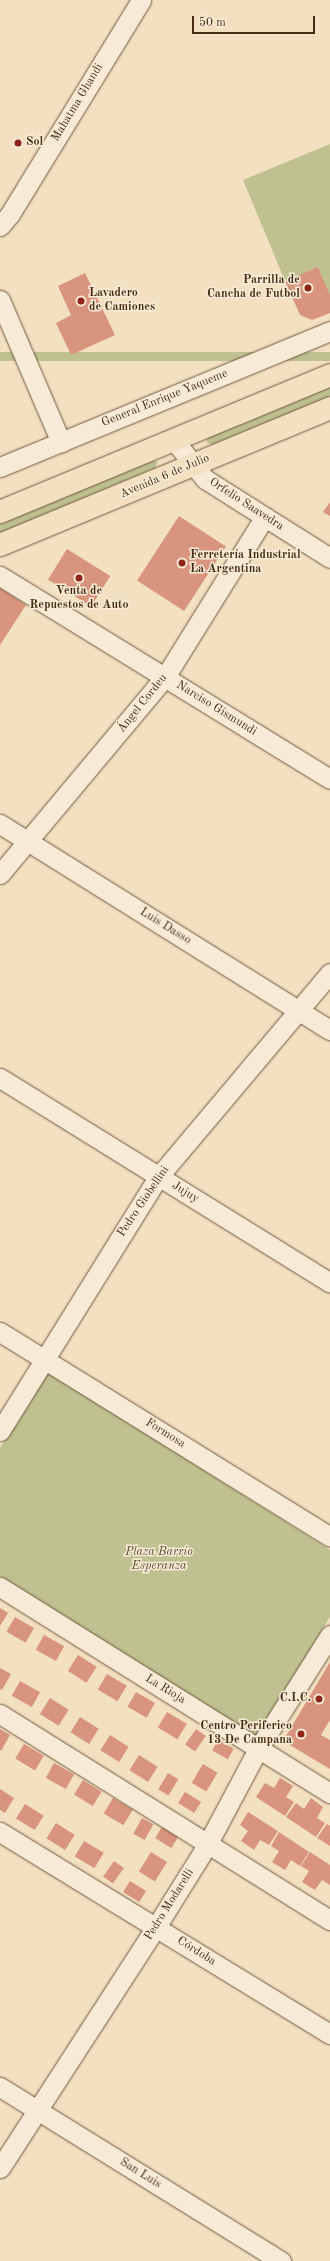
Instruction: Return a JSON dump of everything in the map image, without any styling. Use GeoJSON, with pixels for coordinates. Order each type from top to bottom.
{"type":"FeatureCollection","features":[{"type":"Feature","properties":{"kind":"main road"},"geometry":{"type":"LineString","coordinates":[[0,512],[330,375]]}},
{"type":"Feature","properties":{"kind":"main road","name":"Avenida 6 de Julio"},"geometry":{"type":"LineString","coordinates":[[0,545],[330,408]]}},
{"type":"Feature","properties":{"kind":"street","name":"Mahatma Ghandi"},"geometry":{"type":"LineString","coordinates":[[0,226],[10,214],[141,0]]}},
{"type":"Feature","properties":{"kind":"street"},"geometry":{"type":"LineString","coordinates":[[0,300],[61,442]]}},
{"type":"Feature","properties":{"kind":"street","name":"General Enrique Yaqueme"},"geometry":{"type":"LineString","coordinates":[[0,467],[330,331]]}},
{"type":"Feature","properties":{"kind":"street","name":"Orfelio Saavedra"},"geometry":{"type":"LineString","coordinates":[[173,440],[205,479],[264,518],[330,558]]}},
{"type":"Feature","properties":{"kind":"street","name":"Ángel Cordeu"},"geometry":{"type":"LineString","coordinates":[[0,874],[165,677],[264,518]]}},
{"type":"Feature","properties":{"kind":"street","name":"Narciso Gismundi"},"geometry":{"type":"LineString","coordinates":[[0,576],[330,779]]}},
{"type":"Feature","properties":{"kind":"street","name":"Luis Dasso"},"geometry":{"type":"LineString","coordinates":[[0,824],[330,1030]]}},
{"type":"Feature","properties":{"kind":"street","name":"Pedro Giobellini"},"geometry":{"type":"LineString","coordinates":[[0,1431],[159,1176],[330,973]]}},
{"type":"Feature","properties":{"kind":"street","name":"Jujuy"},"geometry":{"type":"LineString","coordinates":[[0,1078],[330,1283]]}},
{"type":"Feature","properties":{"kind":"street","name":"Formosa"},"geometry":{"type":"LineString","coordinates":[[0,1332],[330,1537]]}},
{"type":"Feature","properties":{"kind":"street","name":"La Rioja"},"geometry":{"type":"LineString","coordinates":[[0,1587],[330,1793]]}},
{"type":"Feature","properties":{"kind":"street","name":"Pedro Modarelli"},"geometry":{"type":"LineString","coordinates":[[0,2168],[36,2110],[156,1927],[206,1845],[258,1749],[330,1635]]}},
{"type":"Feature","properties":{"kind":"street"},"geometry":{"type":"LineString","coordinates":[[0,1714],[206,1845],[330,1920]]}},
{"type":"Feature","properties":{"kind":"street","name":"Córdoba"},"geometry":{"type":"LineString","coordinates":[[0,1832],[330,2034]]}},
{"type":"Feature","properties":{"kind":"street","name":"San Luis"},"geometry":{"type":"LineString","coordinates":[[0,2088],[281,2261]]}},
{"type":"Feature","properties":{"kind":"green space"},"geometry":{"type":"Polygon","coordinates":[[[330,144],[330,295],[318,267],[285,281],[243,180],[330,144]]]}},
{"type":"Feature","properties":{"kind":"green space"},"geometry":{"type":"Polygon","coordinates":[[[0,352],[330,352],[330,361],[0,361],[0,352]]]}},
{"type":"Feature","properties":{"kind":"green space"},"geometry":{"type":"Polygon","coordinates":[[[330,387],[330,396],[212,445],[206,442],[208,437],[330,387]]]}},
{"type":"Feature","properties":{"kind":"green space"},"geometry":{"type":"Polygon","coordinates":[[[152,460],[158,462],[155,468],[0,533],[0,524],[152,460]]]}},
{"type":"Feature","properties":{"kind":"green space","name":"Plaza Barrio Esperanza"},"geometry":{"type":"Polygon","coordinates":[[[48,1372],[330,1550],[330,1617],[255,1738],[0,1577],[0,1448],[48,1372]]]}},
{"type":"Feature","properties":{"kind":"building","name":"Parrilla de Cancha de Futbol"},"geometry":{"type":"Polygon","coordinates":[[[318,267],[330,295],[330,313],[312,320],[300,315],[285,281],[318,267]]]}},
{"type":"Feature","properties":{"kind":"building","name":"Lavadero de Camiones"},"geometry":{"type":"Polygon","coordinates":[[[85,273],[115,335],[71,355],[56,323],[71,315],[58,286],[85,273]]]}},
{"type":"Feature","properties":{"kind":"building"},"geometry":{"type":"Polygon","coordinates":[[[330,502],[330,516],[323,512],[330,502]]]}},
{"type":"Feature","properties":{"kind":"building","name":"Ferretería Industrial La Argentina"},"geometry":{"type":"Polygon","coordinates":[[[179,516],[226,546],[184,611],[137,581],[179,516]]]}},
{"type":"Feature","properties":{"kind":"building","name":"Venta de Repuestos de Auto"},"geometry":{"type":"Polygon","coordinates":[[[67,549],[110,576],[91,607],[48,580],[67,549]]]}},
{"type":"Feature","properties":{"kind":"building"},"geometry":{"type":"Polygon","coordinates":[[[0,588],[26,605],[0,645],[0,588]]]}},
{"type":"Feature","properties":{"kind":"building"},"geometry":{"type":"Polygon","coordinates":[[[0,1608],[8,1613],[0,1626],[0,1608]]]}},
{"type":"Feature","properties":{"kind":"building"},"geometry":{"type":"Polygon","coordinates":[[[15,1617],[34,1628],[26,1643],[6,1632],[15,1617]]]}},
{"type":"Feature","properties":{"kind":"building"},"geometry":{"type":"Polygon","coordinates":[[[44,1635],[64,1646],[56,1661],[36,1650],[44,1635]]]}},
{"type":"Feature","properties":{"kind":"building"},"geometry":{"type":"Polygon","coordinates":[[[78,1655],[97,1667],[87,1683],[68,1671],[78,1655]]]}},
{"type":"Feature","properties":{"kind":"building","name":"C.I.C."},"geometry":{"type":"Polygon","coordinates":[[[330,1662],[330,1720],[321,1735],[330,1740],[330,1769],[283,1741],[330,1662]]]}},
{"type":"Feature","properties":{"kind":"building"},"geometry":{"type":"Polygon","coordinates":[[[0,1668],[11,1674],[2,1690],[0,1689],[0,1668]]]}},
{"type":"Feature","properties":{"kind":"building"},"geometry":{"type":"Polygon","coordinates":[[[107,1674],[127,1686],[117,1701],[98,1689],[107,1674]]]}},
{"type":"Feature","properties":{"kind":"building"},"geometry":{"type":"Polygon","coordinates":[[[20,1681],[40,1692],[32,1707],[12,1696],[20,1681]]]}},
{"type":"Feature","properties":{"kind":"building"},"geometry":{"type":"Polygon","coordinates":[[[136,1692],[155,1703],[147,1718],[128,1707],[136,1692]]]}},
{"type":"Feature","properties":{"kind":"building"},"geometry":{"type":"Polygon","coordinates":[[[50,1698],[69,1710],[59,1726],[40,1714],[50,1698]]]}},
{"type":"Feature","properties":{"kind":"building"},"geometry":{"type":"Polygon","coordinates":[[[167,1712],[187,1724],[177,1739],[158,1727],[167,1712]]]}},
{"type":"Feature","properties":{"kind":"building"},"geometry":{"type":"Polygon","coordinates":[[[80,1717],[99,1729],[89,1744],[70,1732],[80,1717]]]}},
{"type":"Feature","properties":{"kind":"building"},"geometry":{"type":"Polygon","coordinates":[[[0,1729],[10,1735],[1,1751],[0,1750],[0,1729]]]}},
{"type":"Feature","properties":{"kind":"building"},"geometry":{"type":"Polygon","coordinates":[[[196,1729],[206,1736],[195,1751],[185,1745],[196,1729]]]}},
{"type":"Feature","properties":{"kind":"building"},"geometry":{"type":"Polygon","coordinates":[[[110,1735],[129,1747],[119,1762],[100,1750],[110,1735]]]}},
{"type":"Feature","properties":{"kind":"building"},"geometry":{"type":"Polygon","coordinates":[[[218,1740],[234,1749],[228,1759],[212,1750],[218,1740]]]}},
{"type":"Feature","properties":{"kind":"building"},"geometry":{"type":"Polygon","coordinates":[[[24,1744],[44,1756],[35,1770],[15,1759],[24,1744]]]}},
{"type":"Feature","properties":{"kind":"building"},"geometry":{"type":"Polygon","coordinates":[[[139,1755],[158,1767],[148,1782],[129,1770],[139,1755]]]}},
{"type":"Feature","properties":{"kind":"building"},"geometry":{"type":"Polygon","coordinates":[[[54,1763],[74,1774],[66,1789],[46,1778],[54,1763]]]}},
{"type":"Feature","properties":{"kind":"building"},"geometry":{"type":"Polygon","coordinates":[[[203,1764],[218,1773],[206,1792],[192,1783],[203,1764]]]}},
{"type":"Feature","properties":{"kind":"building"},"geometry":{"type":"Polygon","coordinates":[[[168,1773],[178,1779],[169,1795],[158,1789],[168,1773]]]}},
{"type":"Feature","properties":{"kind":"building"},"geometry":{"type":"Polygon","coordinates":[[[280,1778],[293,1786],[286,1797],[294,1802],[285,1816],[256,1797],[265,1783],[274,1788],[280,1778]]]}},
{"type":"Feature","properties":{"kind":"building"},"geometry":{"type":"Polygon","coordinates":[[[83,1780],[102,1792],[93,1806],[74,1794],[83,1780]]]}},
{"type":"Feature","properties":{"kind":"building"},"geometry":{"type":"Polygon","coordinates":[[[0,1789],[14,1798],[5,1813],[0,1810],[0,1789]]]}},
{"type":"Feature","properties":{"kind":"building"},"geometry":{"type":"Polygon","coordinates":[[[185,1792],[201,1802],[194,1813],[178,1803],[185,1792]]]}},
{"type":"Feature","properties":{"kind":"building"},"geometry":{"type":"Polygon","coordinates":[[[113,1798],[133,1810],[123,1825],[104,1813],[113,1798]]]}},
{"type":"Feature","properties":{"kind":"building"},"geometry":{"type":"Polygon","coordinates":[[[311,1798],[323,1807],[317,1818],[325,1823],[316,1837],[286,1817],[296,1803],[304,1809],[311,1798]]]}},
{"type":"Feature","properties":{"kind":"building"},"geometry":{"type":"Polygon","coordinates":[[[25,1804],[44,1816],[35,1830],[16,1818],[25,1804]]]}},
{"type":"Feature","properties":{"kind":"building"},"geometry":{"type":"Polygon","coordinates":[[[248,1812],[278,1831],[269,1845],[260,1840],[254,1850],[241,1841],[248,1831],[240,1825],[248,1812]]]}},
{"type":"Feature","properties":{"kind":"building"},"geometry":{"type":"Polygon","coordinates":[[[142,1818],[153,1824],[145,1840],[133,1834],[142,1818]]]}},
{"type":"Feature","properties":{"kind":"building"},"geometry":{"type":"Polygon","coordinates":[[[56,1823],[75,1835],[65,1850],[46,1838],[56,1823]]]}},
{"type":"Feature","properties":{"kind":"building"},"geometry":{"type":"Polygon","coordinates":[[[327,1824],[330,1826],[330,1846],[317,1838],[327,1824]]]}},
{"type":"Feature","properties":{"kind":"building"},"geometry":{"type":"Polygon","coordinates":[[[162,1827],[178,1837],[171,1848],[155,1838],[162,1827]]]}},
{"type":"Feature","properties":{"kind":"building"},"geometry":{"type":"Polygon","coordinates":[[[279,1832],[309,1852],[300,1866],[291,1860],[285,1870],[272,1862],[279,1851],[271,1846],[279,1832]]]}},
{"type":"Feature","properties":{"kind":"building"},"geometry":{"type":"Polygon","coordinates":[[[84,1841],[104,1853],[94,1868],[75,1856],[84,1841]]]}},
{"type":"Feature","properties":{"kind":"building"},"geometry":{"type":"Polygon","coordinates":[[[151,1852],[167,1862],[155,1882],[139,1872],[151,1852]]]}},
{"type":"Feature","properties":{"kind":"building"},"geometry":{"type":"Polygon","coordinates":[[[310,1852],[330,1865],[330,1885],[322,1880],[315,1890],[302,1882],[309,1871],[301,1866],[310,1852]]]}},
{"type":"Feature","properties":{"kind":"building"},"geometry":{"type":"Polygon","coordinates":[[[114,1861],[124,1868],[113,1883],[103,1877],[114,1861]]]}},
{"type":"Feature","properties":{"kind":"building"},"geometry":{"type":"Polygon","coordinates":[[[130,1881],[146,1891],[139,1902],[123,1892],[130,1881]]]}},
{"type":"Feature","properties":{"kind":"place","name":"Sol"},"geometry":{"type":"Point","coordinates":[18,143]}},
{"type":"Feature","properties":{"kind":"place","name":"Parrilla de Cancha de Futbol"},"geometry":{"type":"Point","coordinates":[308,288]}},
{"type":"Feature","properties":{"kind":"place","name":"Lavadero de Camiones"},"geometry":{"type":"Point","coordinates":[81,301]}},
{"type":"Feature","properties":{"kind":"place","name":"Ferretería Industrial La Argentina"},"geometry":{"type":"Point","coordinates":[182,563]}},
{"type":"Feature","properties":{"kind":"place","name":"Venta de Repuestos de Auto"},"geometry":{"type":"Point","coordinates":[79,578]}},
{"type":"Feature","properties":{"kind":"place","name":"C.I.C."},"geometry":{"type":"Point","coordinates":[319,1699]}},
{"type":"Feature","properties":{"kind":"place","name":"Centro Periferico 13 De Campana"},"geometry":{"type":"Point","coordinates":[301,1734]}}]}
